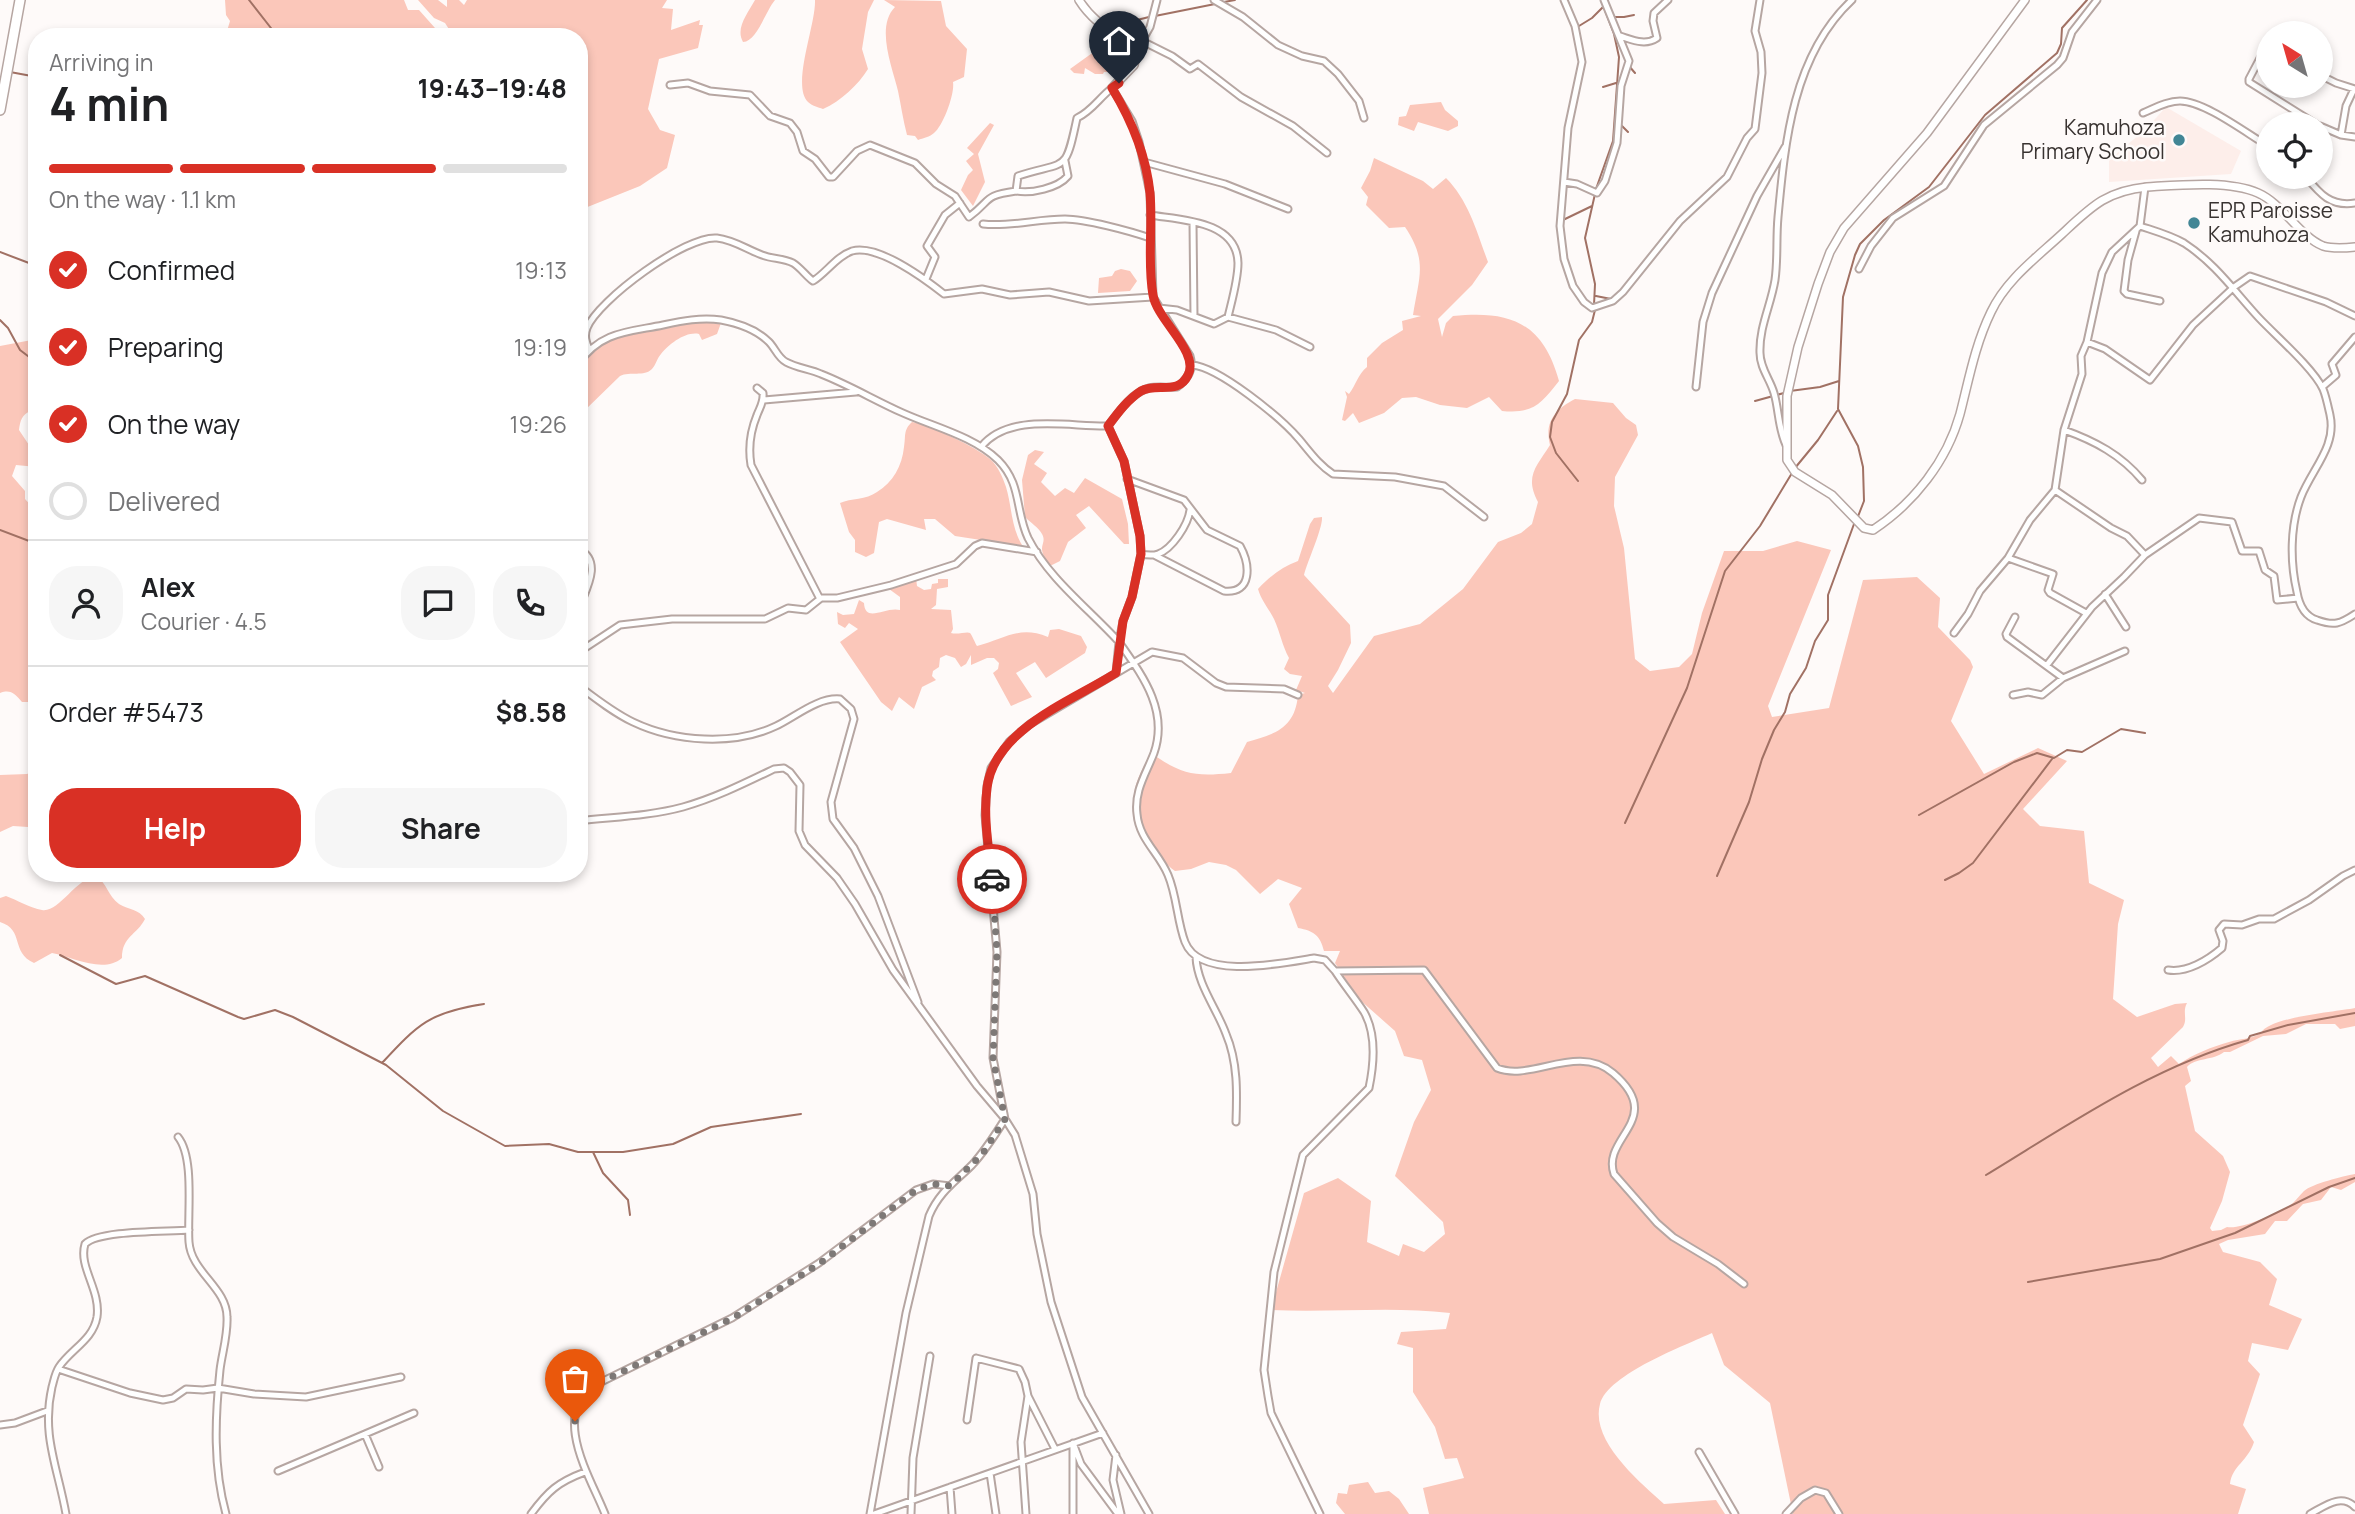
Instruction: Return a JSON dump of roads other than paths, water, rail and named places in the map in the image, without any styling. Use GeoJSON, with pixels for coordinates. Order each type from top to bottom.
{"type":"FeatureCollection","features":[{"type":"Feature","properties":{"kind":"highway"},"geometry":{"type":"LineString","coordinates":[[0,110],[20,0]]}},
{"type":"Feature","properties":{"kind":"street"},"geometry":{"type":"LineString","coordinates":[[1079,0],[1096,23],[1137,50]]}},
{"type":"Feature","properties":{"kind":"street"},"geometry":{"type":"LineString","coordinates":[[670,85],[688,83],[709,91],[750,95],[770,116],[790,123],[803,151],[815,159],[829,177],[834,177],[857,151],[873,145],[915,163],[936,184],[955,196],[970,217],[986,199],[995,194],[1016,191],[1027,193],[1062,183],[1068,176],[1065,161],[1077,118],[1091,110],[1099,98],[1133,65],[1137,50],[1150,27],[1157,0]]}},
{"type":"Feature","properties":{"kind":"street"},"geometry":{"type":"LineString","coordinates":[[1214,0],[1278,45],[1302,56],[1324,61],[1359,101],[1364,118]]}},
{"type":"Feature","properties":{"kind":"street"},"geometry":{"type":"LineString","coordinates":[[1564,0],[1575,26],[1582,62],[1568,128],[1560,226],[1564,258],[1573,286],[1584,302],[1595,308],[1613,301],[1623,292],[1680,220],[1727,177],[1747,138],[1755,129],[1762,73],[1761,52],[1755,31],[1760,0]]}},
{"type":"Feature","properties":{"kind":"street"},"geometry":{"type":"LineString","coordinates":[[1564,182],[1577,184],[1597,193],[1610,169],[1619,132],[1621,86],[1629,61],[1604,0]]}},
{"type":"Feature","properties":{"kind":"street"},"geometry":{"type":"LineString","coordinates":[[1619,35],[1637,41],[1653,41],[1657,37],[1654,13],[1668,0]]}},
{"type":"Feature","properties":{"kind":"street"},"geometry":{"type":"LineString","coordinates":[[1787,447],[1781,434],[1774,393],[1761,362],[1760,333],[1774,281],[1778,217],[1791,111],[1812,56],[1835,19],[1852,0]]}},
{"type":"Feature","properties":{"kind":"street"},"geometry":{"type":"LineString","coordinates":[[2025,0],[1927,133],[1844,228],[1830,252],[1798,347],[1787,396],[1787,460],[1793,469],[1832,495],[1864,527],[1873,530],[1888,520],[1934,471],[1949,446],[1960,415],[1972,360],[1984,327],[2007,287],[2034,259],[2102,199],[2145,187],[2230,185],[2245,188],[2270,199],[2322,246],[2355,247]]}},
{"type":"Feature","properties":{"kind":"street"},"geometry":{"type":"LineString","coordinates":[[1859,269],[1871,246],[1893,218],[1944,186],[1984,125],[2057,65],[2072,32],[2098,0]]}},
{"type":"Feature","properties":{"kind":"street"},"geometry":{"type":"LineString","coordinates":[[1142,41],[1172,56],[1190,69],[1198,64],[1208,70],[1241,97],[1293,126],[1327,153]]}},
{"type":"Feature","properties":{"kind":"street"},"geometry":{"type":"LineString","coordinates":[[2256,68],[2249,82],[2256,86]]}},
{"type":"Feature","properties":{"kind":"street"},"geometry":{"type":"LineString","coordinates":[[2333,82],[2355,89],[2346,106],[2341,135]]}},
{"type":"Feature","properties":{"kind":"street"},"geometry":{"type":"LineString","coordinates":[[1108,426],[1120,410],[1142,391],[1177,387],[1183,382],[1192,365],[1190,356],[1153,297],[1150,193],[1144,162],[1132,121],[1112,88]]}},
{"type":"Feature","properties":{"kind":"street"},"geometry":{"type":"LineString","coordinates":[[2275,98],[2297,112]]}},
{"type":"Feature","properties":{"kind":"street"},"geometry":{"type":"LineString","coordinates":[[2143,113],[2171,102],[2191,103],[2256,139]]}},
{"type":"Feature","properties":{"kind":"street"},"geometry":{"type":"LineString","coordinates":[[2333,132],[2355,137]]}},
{"type":"Feature","properties":{"kind":"street"},"geometry":{"type":"LineString","coordinates":[[1696,387],[1703,322],[1712,293],[1757,196],[1787,144]]}},
{"type":"Feature","properties":{"kind":"street"},"geometry":{"type":"LineString","coordinates":[[1016,191],[1017,177],[1059,166],[1065,161]]}},
{"type":"Feature","properties":{"kind":"street"},"geometry":{"type":"LineString","coordinates":[[1144,162],[1225,184],[1288,209]]}},
{"type":"Feature","properties":{"kind":"street"},"geometry":{"type":"LineString","coordinates":[[2145,187],[2138,228],[2128,260],[2124,291],[2160,301]]}},
{"type":"Feature","properties":{"kind":"street"},"geometry":{"type":"LineString","coordinates":[[2317,189],[2336,204],[2355,203]]}},
{"type":"Feature","properties":{"kind":"street"},"geometry":{"type":"LineString","coordinates":[[926,279],[935,257],[927,247],[945,215],[960,203]]}},
{"type":"Feature","properties":{"kind":"street"},"geometry":{"type":"LineString","coordinates":[[1150,215],[1215,228],[1229,238],[1236,249],[1238,264],[1227,317]]}},
{"type":"Feature","properties":{"kind":"street"},"geometry":{"type":"LineString","coordinates":[[983,224],[1010,225],[1038,220],[1069,219],[1150,238]]}},
{"type":"Feature","properties":{"kind":"street"},"geometry":{"type":"LineString","coordinates":[[1193,223],[1194,316]]}},
{"type":"Feature","properties":{"kind":"street"},"geometry":{"type":"LineString","coordinates":[[2138,228],[2165,234],[2182,242],[2234,287],[2257,317],[2322,387],[2330,413],[2331,440],[2311,475],[2294,521],[2292,559],[2298,598],[2308,617],[2331,625],[2339,624],[2355,614]]}},
{"type":"Feature","properties":{"kind":"street"},"geometry":{"type":"LineString","coordinates":[[1954,633],[1980,591],[2008,558],[2030,520],[2055,490],[2064,430],[2082,374],[2081,356],[2087,342],[2098,288],[2112,252],[2138,228]]}},
{"type":"Feature","properties":{"kind":"street"},"geometry":{"type":"LineString","coordinates":[[588,326],[610,297],[675,251],[708,238],[733,241],[762,255],[789,261],[813,281],[842,256],[854,251],[884,257],[948,294],[982,289],[1010,295],[1049,292],[1099,301],[1153,297]]}},
{"type":"Feature","properties":{"kind":"street"},"geometry":{"type":"LineString","coordinates":[[2087,342],[2105,349],[2151,380],[2193,325],[2234,287],[2252,276],[2326,302],[2355,316]]}},
{"type":"Feature","properties":{"kind":"street"},"geometry":{"type":"LineString","coordinates":[[1159,308],[1177,310],[1214,324],[1227,317],[1276,330],[1310,346]]}},
{"type":"Feature","properties":{"kind":"street"},"geometry":{"type":"LineString","coordinates":[[589,349],[606,338],[634,329],[689,319],[721,320],[754,331],[769,342],[781,359],[788,363],[822,374],[981,447],[1000,462],[1011,476],[1018,493],[1027,536],[1037,552],[1055,576],[1119,642],[1151,690],[1156,707],[1158,735],[1154,752],[1140,784],[1137,817],[1145,840],[1169,877],[1186,944],[1196,957],[1199,975],[1228,1037],[1237,1082],[1236,1122]]}},
{"type":"Feature","properties":{"kind":"street"},"geometry":{"type":"LineString","coordinates":[[2322,387],[2336,375],[2332,364],[2355,337]]}},
{"type":"Feature","properties":{"kind":"street"},"geometry":{"type":"LineString","coordinates":[[1192,365],[1224,379],[1255,400],[1333,474],[1395,477],[1444,486],[1484,517]]}},
{"type":"Feature","properties":{"kind":"street"},"geometry":{"type":"LineString","coordinates":[[757,388],[763,393],[764,400],[749,439],[751,465],[820,598]]}},
{"type":"Feature","properties":{"kind":"street"},"geometry":{"type":"LineString","coordinates":[[764,400],[859,392]]}},
{"type":"Feature","properties":{"kind":"street"},"geometry":{"type":"LineString","coordinates":[[981,447],[990,437],[1035,424],[1108,426]]}},
{"type":"Feature","properties":{"kind":"street"},"geometry":{"type":"LineString","coordinates":[[1108,426],[1121,451],[1138,523],[1141,554],[1132,597],[1123,621],[1116,673]]}},
{"type":"Feature","properties":{"kind":"street"},"geometry":{"type":"LineString","coordinates":[[2064,430],[2107,448],[2132,467],[2142,480]]}},
{"type":"Feature","properties":{"kind":"street"},"geometry":{"type":"LineString","coordinates":[[1128,479],[1184,500],[1207,530],[1240,547],[1248,567],[1247,580],[1242,587],[1232,592],[1224,591],[1154,555],[1141,554]]}},
{"type":"Feature","properties":{"kind":"street"},"geometry":{"type":"LineString","coordinates":[[2055,490],[2127,536],[2145,555]]}},
{"type":"Feature","properties":{"kind":"street"},"geometry":{"type":"LineString","coordinates":[[1154,555],[1166,549],[1182,531],[1190,510]]}},
{"type":"Feature","properties":{"kind":"street"},"geometry":{"type":"LineString","coordinates":[[2047,665],[2086,614],[2145,555],[2199,518],[2232,522],[2242,551],[2259,551],[2265,570],[2272,573],[2277,600],[2298,598]]}},
{"type":"Feature","properties":{"kind":"street"},"geometry":{"type":"LineString","coordinates":[[588,646],[620,625],[672,619],[765,618],[788,608],[806,610],[820,598],[847,596],[891,585],[956,564],[982,543],[1037,552]]}},
{"type":"Feature","properties":{"kind":"street"},"geometry":{"type":"LineString","coordinates":[[588,556],[592,567],[588,580]]}},
{"type":"Feature","properties":{"kind":"street"},"geometry":{"type":"LineString","coordinates":[[2008,558],[2053,574],[2048,590],[2050,593],[2086,614]]}},
{"type":"Feature","properties":{"kind":"street"},"geometry":{"type":"LineString","coordinates":[[2105,594],[2126,627]]}},
{"type":"Feature","properties":{"kind":"street"},"geometry":{"type":"LineString","coordinates":[[2015,617],[2007,637],[2063,678]]}},
{"type":"Feature","properties":{"kind":"street"},"geometry":{"type":"LineString","coordinates":[[2013,695],[2028,692],[2042,695],[2063,678],[2125,651]]}},
{"type":"Feature","properties":{"kind":"street"},"geometry":{"type":"LineString","coordinates":[[1102,1433],[872,1514],[905,1313],[934,1202],[983,1153],[1005,1119],[993,1059],[997,952],[985,815],[991,768],[1009,742],[1030,723],[1152,652],[1177,656],[1226,687],[1284,689],[1298,695]]}},
{"type":"Feature","properties":{"kind":"street"},"geometry":{"type":"LineString","coordinates":[[588,692],[632,722],[690,738],[713,739],[750,734],[770,729],[826,700],[840,699],[846,704],[854,719],[830,813],[854,848],[878,896],[919,1005]]}},
{"type":"Feature","properties":{"kind":"street"},"geometry":{"type":"LineString","coordinates":[[588,820],[683,807],[714,797],[774,769],[784,768],[790,772],[800,785],[801,839],[837,878],[893,970],[977,1086],[1005,1119],[1019,1145],[1033,1194],[1037,1234],[1051,1302],[1082,1397],[1149,1514]]}},
{"type":"Feature","properties":{"kind":"street"},"geometry":{"type":"LineString","coordinates":[[2168,970],[2188,968],[2215,954],[2222,948],[2223,941],[2219,930],[2224,924],[2242,925],[2259,919],[2274,919],[2355,870]]}},
{"type":"Feature","properties":{"kind":"street"},"geometry":{"type":"LineString","coordinates":[[1196,957],[1218,965],[1235,967],[1321,958],[1335,971],[1368,1021],[1372,1046],[1369,1088],[1303,1154],[1274,1272],[1264,1370],[1271,1413],[1320,1514]]}},
{"type":"Feature","properties":{"kind":"street"},"geometry":{"type":"LineString","coordinates":[[1335,971],[1424,970],[1493,1063],[1506,1071],[1582,1062],[1596,1063],[1615,1075],[1632,1098],[1635,1109],[1633,1121],[1614,1154],[1611,1165],[1614,1174],[1657,1223],[1744,1284]]}},
{"type":"Feature","properties":{"kind":"street"},"geometry":{"type":"LineString","coordinates":[[178,1137],[182,1142],[188,1171],[188,1245],[197,1266],[217,1290],[228,1316],[216,1405],[220,1496],[226,1514]]}},
{"type":"Feature","properties":{"kind":"street"},"geometry":{"type":"LineString","coordinates":[[605,1514],[585,1472],[576,1438],[576,1409],[582,1395],[733,1318],[811,1269],[923,1186],[950,1186]]}},
{"type":"Feature","properties":{"kind":"street"},"geometry":{"type":"LineString","coordinates":[[66,1514],[49,1442],[47,1410],[58,1369],[91,1334],[96,1321],[97,1297],[83,1259],[85,1244],[94,1238],[108,1235],[189,1230]]}},
{"type":"Feature","properties":{"kind":"street"},"geometry":{"type":"LineString","coordinates":[[911,1514],[913,1458],[930,1356]]}},
{"type":"Feature","properties":{"kind":"street"},"geometry":{"type":"LineString","coordinates":[[967,1420],[976,1358],[1019,1369],[1028,1396],[1055,1449]]}},
{"type":"Feature","properties":{"kind":"street"},"geometry":{"type":"LineString","coordinates":[[58,1369],[130,1393],[163,1400],[173,1398],[186,1389],[218,1388],[254,1394],[306,1397],[401,1377]]}},
{"type":"Feature","properties":{"kind":"street"},"geometry":{"type":"LineString","coordinates":[[1026,1514],[1021,1442],[1028,1396]]}},
{"type":"Feature","properties":{"kind":"street"},"geometry":{"type":"LineString","coordinates":[[0,1425],[15,1423],[47,1410]]}},
{"type":"Feature","properties":{"kind":"street"},"geometry":{"type":"LineString","coordinates":[[278,1471],[414,1413]]}},
{"type":"Feature","properties":{"kind":"street"},"geometry":{"type":"LineString","coordinates":[[365,1434],[379,1467]]}},
{"type":"Feature","properties":{"kind":"street"},"geometry":{"type":"LineString","coordinates":[[1073,1443],[1073,1514]]}},
{"type":"Feature","properties":{"kind":"street"},"geometry":{"type":"LineString","coordinates":[[1073,1443],[1081,1464],[1119,1514]]}},
{"type":"Feature","properties":{"kind":"street"},"geometry":{"type":"LineString","coordinates":[[1699,1452],[1734,1514]]}},
{"type":"Feature","properties":{"kind":"street"},"geometry":{"type":"LineString","coordinates":[[1116,1455],[1113,1480],[1119,1514]]}},
{"type":"Feature","properties":{"kind":"street"},"geometry":{"type":"LineString","coordinates":[[531,1514],[548,1491],[566,1479],[585,1472]]}},
{"type":"Feature","properties":{"kind":"street"},"geometry":{"type":"LineString","coordinates":[[990,1473],[996,1514]]}},
{"type":"Feature","properties":{"kind":"street"},"geometry":{"type":"LineString","coordinates":[[950,1487],[952,1514]]}},
{"type":"Feature","properties":{"kind":"street"},"geometry":{"type":"LineString","coordinates":[[1786,1514],[1801,1498],[1815,1490],[1826,1493],[1839,1514]]}},
{"type":"Feature","properties":{"kind":"street"},"geometry":{"type":"LineString","coordinates":[[2310,1514],[2341,1500],[2348,1501],[2355,1507]]}},
{"type":"Feature","properties":{"kind":"waterway"},"geometry":{"type":"LineString","coordinates":[[249,0],[271,28]]}},
{"type":"Feature","properties":{"kind":"waterway"},"geometry":{"type":"LineString","coordinates":[[1224,2],[1235,0]]}},
{"type":"Feature","properties":{"kind":"waterway"},"geometry":{"type":"LineString","coordinates":[[1596,189],[1613,141],[1619,57],[1614,34],[1601,0]]}},
{"type":"Feature","properties":{"kind":"waterway"},"geometry":{"type":"LineString","coordinates":[[1857,519],[1864,501],[1863,467],[1858,446],[1838,409],[1843,297],[1855,255],[1860,244],[1884,220],[1929,187],[1985,115],[2057,53],[2061,44],[2062,28],[2087,0]]}},
{"type":"Feature","properties":{"kind":"waterway"},"geometry":{"type":"LineString","coordinates":[[1155,16],[1215,4]]}},
{"type":"Feature","properties":{"kind":"waterway"},"geometry":{"type":"LineString","coordinates":[[1579,26],[1603,7]]}},
{"type":"Feature","properties":{"kind":"waterway"},"geometry":{"type":"LineString","coordinates":[[1614,17],[1634,15]]}},
{"type":"Feature","properties":{"kind":"waterway"},"geometry":{"type":"LineString","coordinates":[[1137,20],[1149,17]]}},
{"type":"Feature","properties":{"kind":"waterway"},"geometry":{"type":"LineString","coordinates":[[1629,66],[1635,73]]}},
{"type":"Feature","properties":{"kind":"waterway"},"geometry":{"type":"LineString","coordinates":[[10,72],[28,75]]}},
{"type":"Feature","properties":{"kind":"waterway"},"geometry":{"type":"LineString","coordinates":[[1603,87],[1616,83]]}},
{"type":"Feature","properties":{"kind":"waterway"},"geometry":{"type":"LineString","coordinates":[[1621,125],[1628,132]]}},
{"type":"Feature","properties":{"kind":"waterway"},"geometry":{"type":"LineString","coordinates":[[1594,305],[1595,284],[1585,238],[1595,194]]}},
{"type":"Feature","properties":{"kind":"waterway"},"geometry":{"type":"LineString","coordinates":[[1563,220],[1592,206]]}},
{"type":"Feature","properties":{"kind":"waterway"},"geometry":{"type":"LineString","coordinates":[[0,252],[28,263]]}},
{"type":"Feature","properties":{"kind":"waterway"},"geometry":{"type":"LineString","coordinates":[[1596,296],[1611,299]]}},
{"type":"Feature","properties":{"kind":"waterway"},"geometry":{"type":"LineString","coordinates":[[1578,481],[1556,453],[1550,437],[1552,422],[1567,394],[1579,340],[1592,322],[1595,310]]}},
{"type":"Feature","properties":{"kind":"waterway"},"geometry":{"type":"LineString","coordinates":[[0,320],[8,328],[20,350],[28,356]]}},
{"type":"Feature","properties":{"kind":"waterway"},"geometry":{"type":"LineString","coordinates":[[1790,391],[1839,381]]}},
{"type":"Feature","properties":{"kind":"waterway"},"geometry":{"type":"LineString","coordinates":[[1755,401],[1784,393]]}},
{"type":"Feature","properties":{"kind":"waterway"},"geometry":{"type":"LineString","coordinates":[[1795,468],[1837,411]]}},
{"type":"Feature","properties":{"kind":"waterway"},"geometry":{"type":"LineString","coordinates":[[1625,823],[1687,688],[1725,571],[1760,526],[1792,473]]}},
{"type":"Feature","properties":{"kind":"waterway"},"geometry":{"type":"LineString","coordinates":[[1717,876],[1749,802],[1774,730],[1785,712],[1790,694],[1806,668],[1815,641],[1828,620],[1828,595],[1854,524]]}},
{"type":"Feature","properties":{"kind":"waterway"},"geometry":{"type":"LineString","coordinates":[[0,530],[28,541]]}},
{"type":"Feature","properties":{"kind":"waterway"},"geometry":{"type":"LineString","coordinates":[[1919,815],[2014,762],[2037,753],[2054,758],[2067,750],[2082,752],[2121,729],[2145,733]]}},
{"type":"Feature","properties":{"kind":"waterway"},"geometry":{"type":"LineString","coordinates":[[1945,880],[1973,863],[2052,759]]}},
{"type":"Feature","properties":{"kind":"waterway"},"geometry":{"type":"LineString","coordinates":[[60,955],[116,984],[145,976],[244,1019],[275,1010],[293,1017],[386,1065],[443,1111],[505,1146],[549,1144],[578,1152],[623,1152],[673,1144],[711,1127],[801,1114]]}},
{"type":"Feature","properties":{"kind":"waterway"},"geometry":{"type":"LineString","coordinates":[[382,1063],[426,1022],[450,1011],[484,1004]]}},
{"type":"Feature","properties":{"kind":"waterway"},"geometry":{"type":"LineString","coordinates":[[1986,1175],[2113,1098],[2178,1065],[2248,1040],[2250,1036],[2288,1025],[2355,1013]]}},
{"type":"Feature","properties":{"kind":"waterway"},"geometry":{"type":"LineString","coordinates":[[593,1152],[603,1173],[628,1200],[630,1215]]}},
{"type":"Feature","properties":{"kind":"waterway"},"geometry":{"type":"LineString","coordinates":[[2028,1282],[2160,1259],[2235,1233],[2329,1187],[2355,1178]]}},
{"type":"Feature","properties":{"kind":"place","name":"Kamuhoza Primary School"},"geometry":{"type":"Point","coordinates":[2179,140]}},
{"type":"Feature","properties":{"kind":"place","name":"EPR Paroisse Kamuhoza"},"geometry":{"type":"Point","coordinates":[2194,223]}}]}
